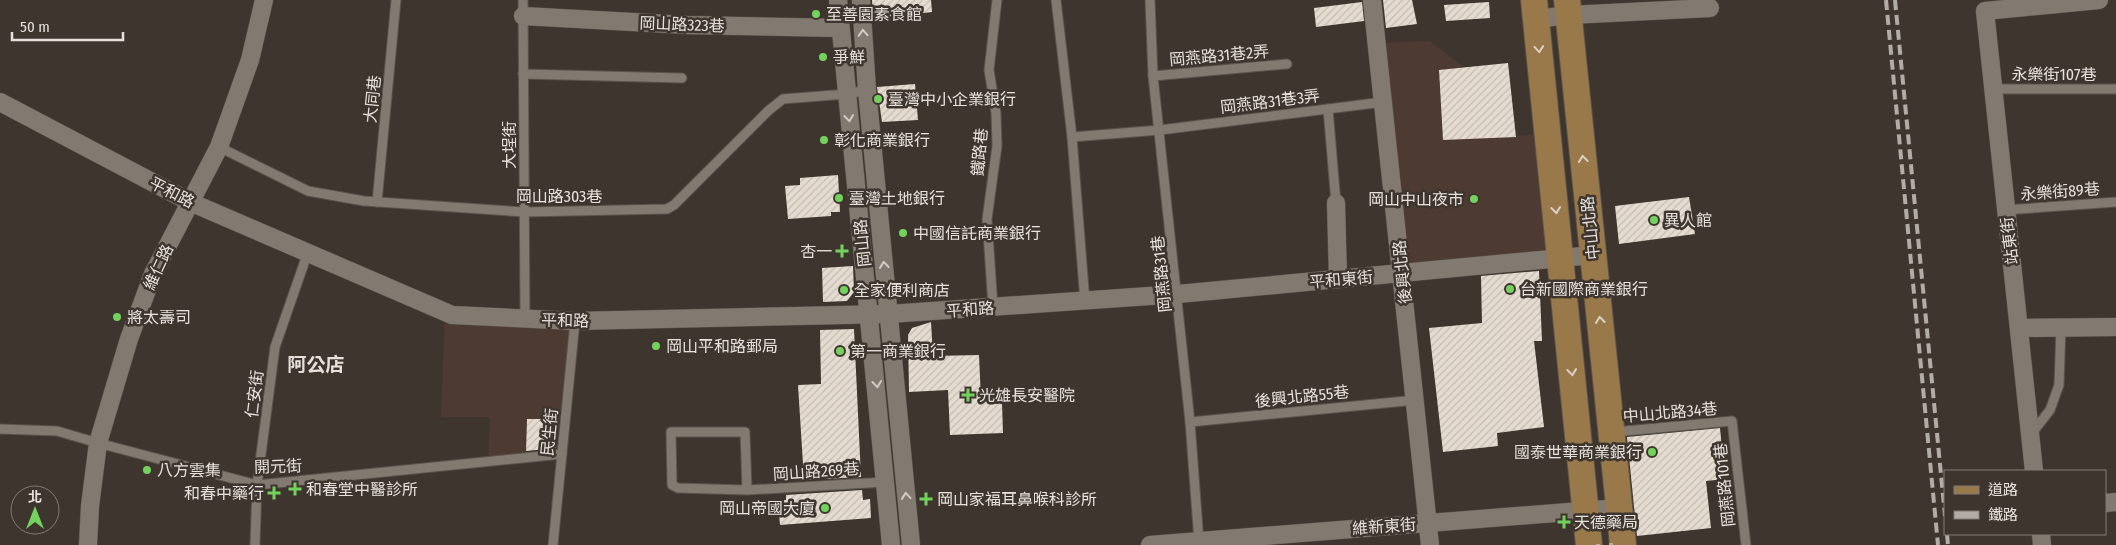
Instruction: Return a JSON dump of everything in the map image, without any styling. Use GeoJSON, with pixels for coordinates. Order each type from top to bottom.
{"type":"FeatureCollection","features":[{"type":"Feature","properties":{"kind":"main road","name":"中山北路"},"geometry":{"type":"LineString","coordinates":[[1568,8],[1623,545]]}},
{"type":"Feature","properties":{"kind":"main road","name":"中山北路"},"geometry":{"type":"LineString","coordinates":[[1535,10],[1590,545]]}},
{"type":"Feature","properties":{"kind":"street","name":"維仁路"},"geometry":{"type":"LineString","coordinates":[[88,545],[90,506],[98,443],[129,339],[153,274],[219,147],[250,60],[264,0]]}},
{"type":"Feature","properties":{"kind":"street","name":"岡山路"},"geometry":{"type":"LineString","coordinates":[[838,0],[891,545]]}},
{"type":"Feature","properties":{"kind":"street","name":"岡山路"},"geometry":{"type":"LineString","coordinates":[[860,0],[911,545]]}},
{"type":"Feature","properties":{"kind":"street","name":"後興北路"},"geometry":{"type":"LineString","coordinates":[[1372,0],[1430,545]]}},
{"type":"Feature","properties":{"kind":"street","name":"站東街"},"geometry":{"type":"LineString","coordinates":[[2034,470],[1985,10],[2099,0]]}},
{"type":"Feature","properties":{"kind":"street","name":"岡山路323巷"},"geometry":{"type":"LineString","coordinates":[[523,8],[687,25],[840,28]]}},
{"type":"Feature","properties":{"kind":"street"},"geometry":{"type":"LineString","coordinates":[[1535,10],[1568,8],[1710,8]]}},
{"type":"Feature","properties":{"kind":"street","name":"平和路"},"geometry":{"type":"LineString","coordinates":[[0,102],[190,202],[452,316],[575,321],[870,315],[1085,302],[1178,294]]}},
{"type":"Feature","properties":{"kind":"street"},"geometry":{"type":"LineString","coordinates":[[1336,203],[1338,279]]}},
{"type":"Feature","properties":{"kind":"street","name":"平和東街"},"geometry":{"type":"LineString","coordinates":[[1178,294],[1593,255]]}},
{"type":"Feature","properties":{"kind":"street"},"geometry":{"type":"LineString","coordinates":[[2020,328],[2061,326],[2116,327]]}},
{"type":"Feature","properties":{"kind":"street","name":"維新東街"},"geometry":{"type":"LineString","coordinates":[[1150,545],[1619,508]]}},
{"type":"Feature","properties":{"kind":"lane","name":"大同巷"},"geometry":{"type":"LineString","coordinates":[[377,202],[396,0]]}},
{"type":"Feature","properties":{"kind":"lane","name":"鐵路巷"},"geometry":{"type":"LineString","coordinates":[[993,307],[987,219],[996,146],[996,112],[990,70],[990,50],[997,0]]}},
{"type":"Feature","properties":{"kind":"lane"},"geometry":{"type":"LineString","coordinates":[[1056,0],[1072,137],[1085,302]]}},
{"type":"Feature","properties":{"kind":"lane","name":"岡燕路31巷"},"geometry":{"type":"LineString","coordinates":[[1150,0],[1153,76],[1178,294],[1190,422],[1198,542]]}},
{"type":"Feature","properties":{"kind":"lane","name":"大埕街"},"geometry":{"type":"LineString","coordinates":[[523,8],[525,319]]}},
{"type":"Feature","properties":{"kind":"lane","name":"岡燕路31巷2弄"},"geometry":{"type":"LineString","coordinates":[[1153,76],[1287,64]]}},
{"type":"Feature","properties":{"kind":"lane"},"geometry":{"type":"LineString","coordinates":[[523,74],[682,78]]}},
{"type":"Feature","properties":{"kind":"lane","name":"永樂街107巷"},"geometry":{"type":"LineString","coordinates":[[1993,89],[2116,89]]}},
{"type":"Feature","properties":{"kind":"lane","name":"岡山路303巷"},"geometry":{"type":"LineString","coordinates":[[219,147],[308,191],[377,202],[524,212],[667,209],[674,205],[768,110],[783,99],[847,94],[867,90]]}},
{"type":"Feature","properties":{"kind":"lane","name":"岡燕路31巷3弄"},"geometry":{"type":"LineString","coordinates":[[1072,137],[1160,130],[1383,102]]}},
{"type":"Feature","properties":{"kind":"lane"},"geometry":{"type":"LineString","coordinates":[[1328,109],[1336,203]]}},
{"type":"Feature","properties":{"kind":"lane","name":"永樂街89巷"},"geometry":{"type":"LineString","coordinates":[[2006,210],[2116,202]]}},
{"type":"Feature","properties":{"kind":"lane","name":"仁安街"},"geometry":{"type":"LineString","coordinates":[[255,545],[257,485],[275,347],[308,252]]}},
{"type":"Feature","properties":{"kind":"lane","name":"民生街"},"geometry":{"type":"LineString","coordinates":[[553,545],[575,321]]}},
{"type":"Feature","properties":{"kind":"lane"},"geometry":{"type":"LineString","coordinates":[[2030,435],[2050,410],[2059,385],[2061,326]]}},
{"type":"Feature","properties":{"kind":"lane","name":"後興北路55巷"},"geometry":{"type":"LineString","coordinates":[[1190,422],[1416,400]]}},
{"type":"Feature","properties":{"kind":"lane","name":"中山北路34巷"},"geometry":{"type":"LineString","coordinates":[[1611,432],[1732,421]]}},
{"type":"Feature","properties":{"kind":"lane","name":"岡燕路101巷"},"geometry":{"type":"LineString","coordinates":[[1732,421],[1746,545]]}},
{"type":"Feature","properties":{"kind":"lane","name":"開元街"},"geometry":{"type":"LineString","coordinates":[[0,429],[58,430],[98,443],[257,485],[562,454]]}},
{"type":"Feature","properties":{"kind":"lane","name":"岡山路269巷"},"geometry":{"type":"LineString","coordinates":[[747,490],[745,432],[671,432],[672,485],[678,488],[747,490],[886,482]]}},
{"type":"Feature","properties":{"kind":"shaded area","name":"岡山中山夜市"},"geometry":{"type":"Polygon","coordinates":[[[1430,41],[1465,68],[1439,71],[1443,140],[1547,134],[1561,258],[1402,278],[1377,43],[1430,41]]]}},
{"type":"Feature","properties":{"kind":"shaded area"},"geometry":{"type":"Polygon","coordinates":[[[445,313],[575,321],[565,419],[527,419],[526,458],[488,462],[490,417],[441,417],[445,313]]]}},
{"type":"Feature","properties":{"kind":"building"},"geometry":{"type":"Polygon","coordinates":[[[872,0],[931,0],[932,12],[873,19],[872,0]]]}},
{"type":"Feature","properties":{"kind":"building"},"geometry":{"type":"Polygon","coordinates":[[[1383,0],[1412,0],[1417,24],[1386,28],[1383,0]]]}},
{"type":"Feature","properties":{"kind":"building"},"geometry":{"type":"Polygon","coordinates":[[[1362,2],[1364,21],[1316,27],[1314,8],[1362,2]]]}},
{"type":"Feature","properties":{"kind":"building"},"geometry":{"type":"Polygon","coordinates":[[[1489,2],[1490,18],[1446,21],[1444,5],[1489,2]]]}},
{"type":"Feature","properties":{"kind":"building"},"geometry":{"type":"Polygon","coordinates":[[[1508,63],[1516,137],[1443,140],[1439,70],[1508,63]]]}},
{"type":"Feature","properties":{"kind":"building"},"geometry":{"type":"Polygon","coordinates":[[[915,84],[918,120],[882,122],[877,87],[915,84]]]}},
{"type":"Feature","properties":{"kind":"building"},"geometry":{"type":"Polygon","coordinates":[[[838,175],[840,212],[831,212],[831,216],[788,219],[785,186],[800,185],[800,178],[838,175]]]}},
{"type":"Feature","properties":{"kind":"building","name":"異人館"},"geometry":{"type":"Polygon","coordinates":[[[1689,197],[1695,234],[1619,244],[1615,206],[1689,197]]]}},
{"type":"Feature","properties":{"kind":"building"},"geometry":{"type":"Polygon","coordinates":[[[853,266],[854,292],[847,301],[823,302],[822,268],[853,266]]]}},
{"type":"Feature","properties":{"kind":"building"},"geometry":{"type":"Polygon","coordinates":[[[1539,271],[1542,341],[1534,341],[1544,427],[1497,433],[1498,446],[1443,452],[1429,328],[1482,323],[1481,276],[1539,271]]]}},
{"type":"Feature","properties":{"kind":"building","name":"光雄長安醫院"},"geometry":{"type":"Polygon","coordinates":[[[931,322],[933,356],[979,355],[981,399],[993,399],[993,404],[1002,403],[1003,433],[950,435],[948,390],[909,392],[908,335],[912,328],[931,322]]]}},
{"type":"Feature","properties":{"kind":"building"},"geometry":{"type":"Polygon","coordinates":[[[854,329],[861,477],[804,480],[798,385],[821,384],[820,330],[854,329]]]}},
{"type":"Feature","properties":{"kind":"building"},"geometry":{"type":"Polygon","coordinates":[[[527,419],[559,419],[556,448],[526,451],[527,419]]]}},
{"type":"Feature","properties":{"kind":"building"},"geometry":{"type":"Polygon","coordinates":[[[1720,428],[1725,479],[1706,481],[1711,528],[1637,536],[1627,437],[1720,428]]]}},
{"type":"Feature","properties":{"kind":"building","name":"岡山帝國大廈"},"geometry":{"type":"Polygon","coordinates":[[[862,490],[863,500],[870,499],[871,518],[780,525],[778,501],[786,500],[786,495],[862,490]]]}},
{"type":"Feature","properties":{"kind":"railway"},"geometry":{"type":"LineString","coordinates":[[1886,0],[1938,545]]}},
{"type":"Feature","properties":{"kind":"railway"},"geometry":{"type":"LineString","coordinates":[[1895,0],[1944,506]]}},
{"type":"Feature","properties":{"kind":"railway"},"geometry":{"type":"LineString","coordinates":[[1947,535],[1948,545]]}},
{"type":"Feature","properties":{"kind":"place","name":"至善園素食館"},"geometry":{"type":"Point","coordinates":[816,14]}},
{"type":"Feature","properties":{"kind":"place","name":"爭鮮"},"geometry":{"type":"Point","coordinates":[823,57]}},
{"type":"Feature","properties":{"kind":"place","name":"臺灣中小企業銀行"},"geometry":{"type":"Point","coordinates":[878,99]}},
{"type":"Feature","properties":{"kind":"place","name":"彰化商業銀行"},"geometry":{"type":"Point","coordinates":[824,140]}},
{"type":"Feature","properties":{"kind":"place","name":"臺灣土地銀行"},"geometry":{"type":"Point","coordinates":[839,198]}},
{"type":"Feature","properties":{"kind":"place","name":"岡山中山夜市"},"geometry":{"type":"Point","coordinates":[1474,199]}},
{"type":"Feature","properties":{"kind":"place","name":"異人館"},"geometry":{"type":"Point","coordinates":[1654,220]}},
{"type":"Feature","properties":{"kind":"place","name":"中國信託商業銀行"},"geometry":{"type":"Point","coordinates":[903,233]}},
{"type":"Feature","properties":{"kind":"place","name":"杏一"},"geometry":{"type":"Point","coordinates":[842,251]}},
{"type":"Feature","properties":{"kind":"place","name":"台新國際商業銀行"},"geometry":{"type":"Point","coordinates":[1510,289]}},
{"type":"Feature","properties":{"kind":"place","name":"全家便利商店"},"geometry":{"type":"Point","coordinates":[844,290]}},
{"type":"Feature","properties":{"kind":"place","name":"將太壽司"},"geometry":{"type":"Point","coordinates":[117,317]}},
{"type":"Feature","properties":{"kind":"place","name":"岡山平和路郵局"},"geometry":{"type":"Point","coordinates":[656,346]}},
{"type":"Feature","properties":{"kind":"place","name":"第一商業銀行"},"geometry":{"type":"Point","coordinates":[840,351]}},
{"type":"Feature","properties":{"kind":"place","name":"光雄長安醫院"},"geometry":{"type":"Point","coordinates":[968,395]}},
{"type":"Feature","properties":{"kind":"place","name":"國泰世華商業銀行"},"geometry":{"type":"Point","coordinates":[1652,452]}},
{"type":"Feature","properties":{"kind":"place","name":"八方雲集"},"geometry":{"type":"Point","coordinates":[147,470]}},
{"type":"Feature","properties":{"kind":"place","name":"和春堂中醫診所"},"geometry":{"type":"Point","coordinates":[295,489]}},
{"type":"Feature","properties":{"kind":"place","name":"和春中藥行"},"geometry":{"type":"Point","coordinates":[274,493]}},
{"type":"Feature","properties":{"kind":"place","name":"岡山家福耳鼻喉科診所"},"geometry":{"type":"Point","coordinates":[926,499]}},
{"type":"Feature","properties":{"kind":"place","name":"岡山帝國大廈"},"geometry":{"type":"Point","coordinates":[825,508]}},
{"type":"Feature","properties":{"kind":"place","name":"天德藥局"},"geometry":{"type":"Point","coordinates":[1564,522]}},
{"type":"Feature","properties":{"kind":"district","name":"阿公店"},"geometry":{"type":"Point","coordinates":[316,364]}}]}
